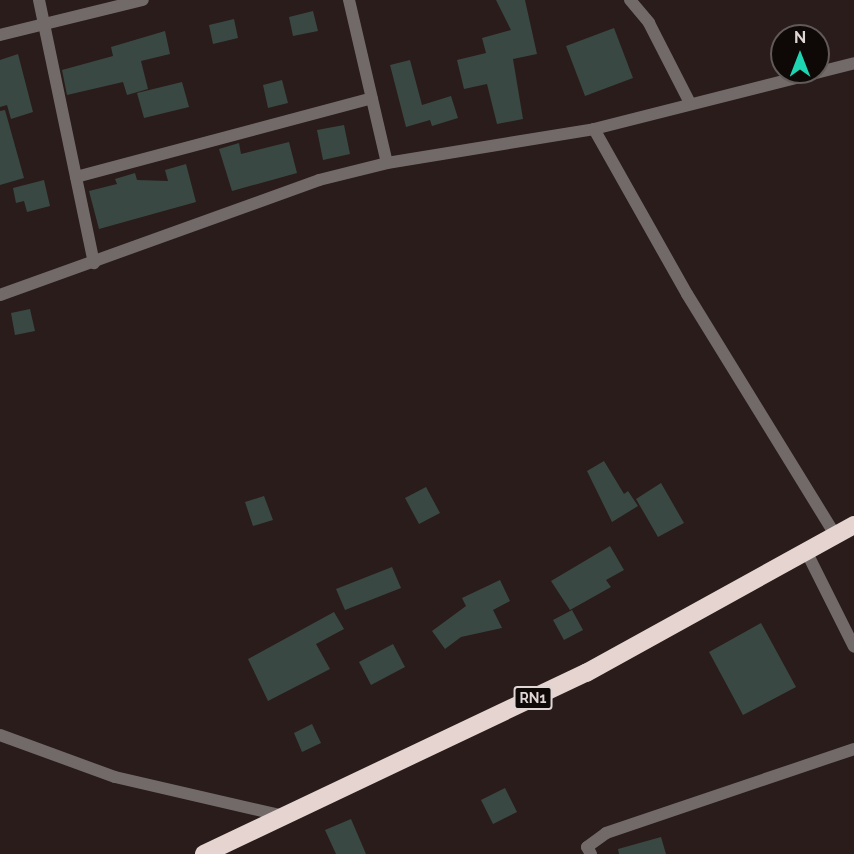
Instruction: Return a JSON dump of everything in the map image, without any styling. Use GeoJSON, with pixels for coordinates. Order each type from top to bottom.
{"type":"FeatureCollection","features":[{"type":"Feature","properties":{"kind":"highway","name":"RN1"},"geometry":{"type":"LineString","coordinates":[[204,854],[586,673],[854,525]]}},
{"type":"Feature","properties":{"kind":"street"},"geometry":{"type":"LineString","coordinates":[[39,0],[94,262]]}},
{"type":"Feature","properties":{"kind":"street"},"geometry":{"type":"LineString","coordinates":[[0,36],[143,0]]}},
{"type":"Feature","properties":{"kind":"street"},"geometry":{"type":"LineString","coordinates":[[349,0],[387,163]]}},
{"type":"Feature","properties":{"kind":"street"},"geometry":{"type":"LineString","coordinates":[[630,0],[649,23],[690,103]]}},
{"type":"Feature","properties":{"kind":"street"},"geometry":{"type":"LineString","coordinates":[[0,296],[319,180],[387,163],[594,129],[854,63]]}},
{"type":"Feature","properties":{"kind":"street"},"geometry":{"type":"LineString","coordinates":[[76,177],[372,98]]}},
{"type":"Feature","properties":{"kind":"street"},"geometry":{"type":"LineString","coordinates":[[594,129],[687,294],[836,536]]}},
{"type":"Feature","properties":{"kind":"street"},"geometry":{"type":"LineString","coordinates":[[806,551],[854,647]]}},
{"type":"Feature","properties":{"kind":"street"},"geometry":{"type":"LineString","coordinates":[[0,735],[115,777],[286,816]]}},
{"type":"Feature","properties":{"kind":"street"},"geometry":{"type":"LineString","coordinates":[[591,854],[587,847],[606,833],[854,749]]}},
{"type":"Feature","properties":{"kind":"building"},"geometry":{"type":"Polygon","coordinates":[[[496,0],[525,0],[537,54],[513,59],[523,119],[497,124],[487,84],[464,89],[457,60],[486,53],[482,38],[511,30],[496,0]]]}},
{"type":"Feature","properties":{"kind":"building"},"geometry":{"type":"Polygon","coordinates":[[[313,11],[318,31],[293,36],[289,17],[313,11]]]}},
{"type":"Feature","properties":{"kind":"building"},"geometry":{"type":"Polygon","coordinates":[[[234,19],[238,38],[213,44],[209,25],[234,19]]]}},
{"type":"Feature","properties":{"kind":"building"},"geometry":{"type":"Polygon","coordinates":[[[614,28],[633,78],[585,96],[566,46],[614,28]]]}},
{"type":"Feature","properties":{"kind":"building"},"geometry":{"type":"Polygon","coordinates":[[[165,31],[170,54],[141,61],[148,89],[127,95],[123,82],[67,95],[62,70],[113,56],[111,47],[165,31]]]}},
{"type":"Feature","properties":{"kind":"building"},"geometry":{"type":"Polygon","coordinates":[[[18,54],[33,112],[11,119],[7,105],[0,107],[0,60],[18,54]]]}},
{"type":"Feature","properties":{"kind":"building"},"geometry":{"type":"Polygon","coordinates":[[[410,60],[422,105],[451,96],[458,118],[432,126],[430,120],[406,127],[390,65],[410,60]]]}},
{"type":"Feature","properties":{"kind":"building"},"geometry":{"type":"Polygon","coordinates":[[[282,80],[288,103],[268,108],[263,85],[282,80]]]}},
{"type":"Feature","properties":{"kind":"building"},"geometry":{"type":"Polygon","coordinates":[[[182,82],[189,107],[144,118],[137,93],[182,82]]]}},
{"type":"Feature","properties":{"kind":"building"},"geometry":{"type":"Polygon","coordinates":[[[5,110],[24,178],[0,185],[0,111],[5,110]]]}},
{"type":"Feature","properties":{"kind":"building"},"geometry":{"type":"Polygon","coordinates":[[[344,125],[350,154],[323,160],[317,130],[344,125]]]}},
{"type":"Feature","properties":{"kind":"building"},"geometry":{"type":"Polygon","coordinates":[[[289,142],[297,173],[232,191],[219,149],[239,143],[241,154],[289,142]]]}},
{"type":"Feature","properties":{"kind":"building"},"geometry":{"type":"Polygon","coordinates":[[[186,164],[196,202],[99,229],[89,191],[117,184],[115,179],[135,173],[137,180],[168,181],[165,170],[186,164]]]}},
{"type":"Feature","properties":{"kind":"building"},"geometry":{"type":"Polygon","coordinates":[[[44,180],[50,206],[27,212],[24,201],[16,203],[13,188],[44,180]]]}},
{"type":"Feature","properties":{"kind":"building"},"geometry":{"type":"Polygon","coordinates":[[[30,309],[35,331],[15,335],[11,313],[30,309]]]}},
{"type":"Feature","properties":{"kind":"building"},"geometry":{"type":"Polygon","coordinates":[[[604,461],[624,494],[628,491],[638,506],[612,522],[587,471],[604,461]]]}},
{"type":"Feature","properties":{"kind":"building"},"geometry":{"type":"Polygon","coordinates":[[[661,483],[684,523],[658,537],[636,499],[661,483]]]}},
{"type":"Feature","properties":{"kind":"building"},"geometry":{"type":"Polygon","coordinates":[[[426,487],[440,513],[419,524],[405,498],[426,487]]]}},
{"type":"Feature","properties":{"kind":"building"},"geometry":{"type":"Polygon","coordinates":[[[264,496],[273,520],[253,526],[245,502],[264,496]]]}},
{"type":"Feature","properties":{"kind":"building"},"geometry":{"type":"Polygon","coordinates":[[[610,546],[624,570],[606,580],[611,587],[570,610],[551,581],[610,546]]]}},
{"type":"Feature","properties":{"kind":"building"},"geometry":{"type":"Polygon","coordinates":[[[392,567],[401,588],[345,610],[336,589],[392,567]]]}},
{"type":"Feature","properties":{"kind":"building"},"geometry":{"type":"Polygon","coordinates":[[[500,580],[510,601],[493,610],[502,628],[461,637],[445,649],[432,631],[466,606],[462,598],[500,580]]]}},
{"type":"Feature","properties":{"kind":"building"},"geometry":{"type":"Polygon","coordinates":[[[572,610],[583,630],[564,640],[553,620],[572,610]]]}},
{"type":"Feature","properties":{"kind":"building"},"geometry":{"type":"Polygon","coordinates":[[[334,612],[344,629],[316,644],[330,669],[268,701],[248,659],[334,612]]]}},
{"type":"Feature","properties":{"kind":"building"},"geometry":{"type":"Polygon","coordinates":[[[761,623],[796,687],[743,715],[709,652],[761,623]]]}},
{"type":"Feature","properties":{"kind":"building"},"geometry":{"type":"Polygon","coordinates":[[[393,644],[405,667],[371,685],[359,662],[393,644]]]}},
{"type":"Feature","properties":{"kind":"building"},"geometry":{"type":"Polygon","coordinates":[[[312,724],[321,743],[302,752],[294,733],[312,724]]]}},
{"type":"Feature","properties":{"kind":"building"},"geometry":{"type":"Polygon","coordinates":[[[505,788],[517,812],[493,824],[481,800],[505,788]]]}},
{"type":"Feature","properties":{"kind":"building"},"geometry":{"type":"Polygon","coordinates":[[[351,819],[366,854],[336,854],[325,830],[351,819]]]}},
{"type":"Feature","properties":{"kind":"building"},"geometry":{"type":"Polygon","coordinates":[[[661,837],[666,854],[619,854],[618,849],[661,837]]]}}]}
